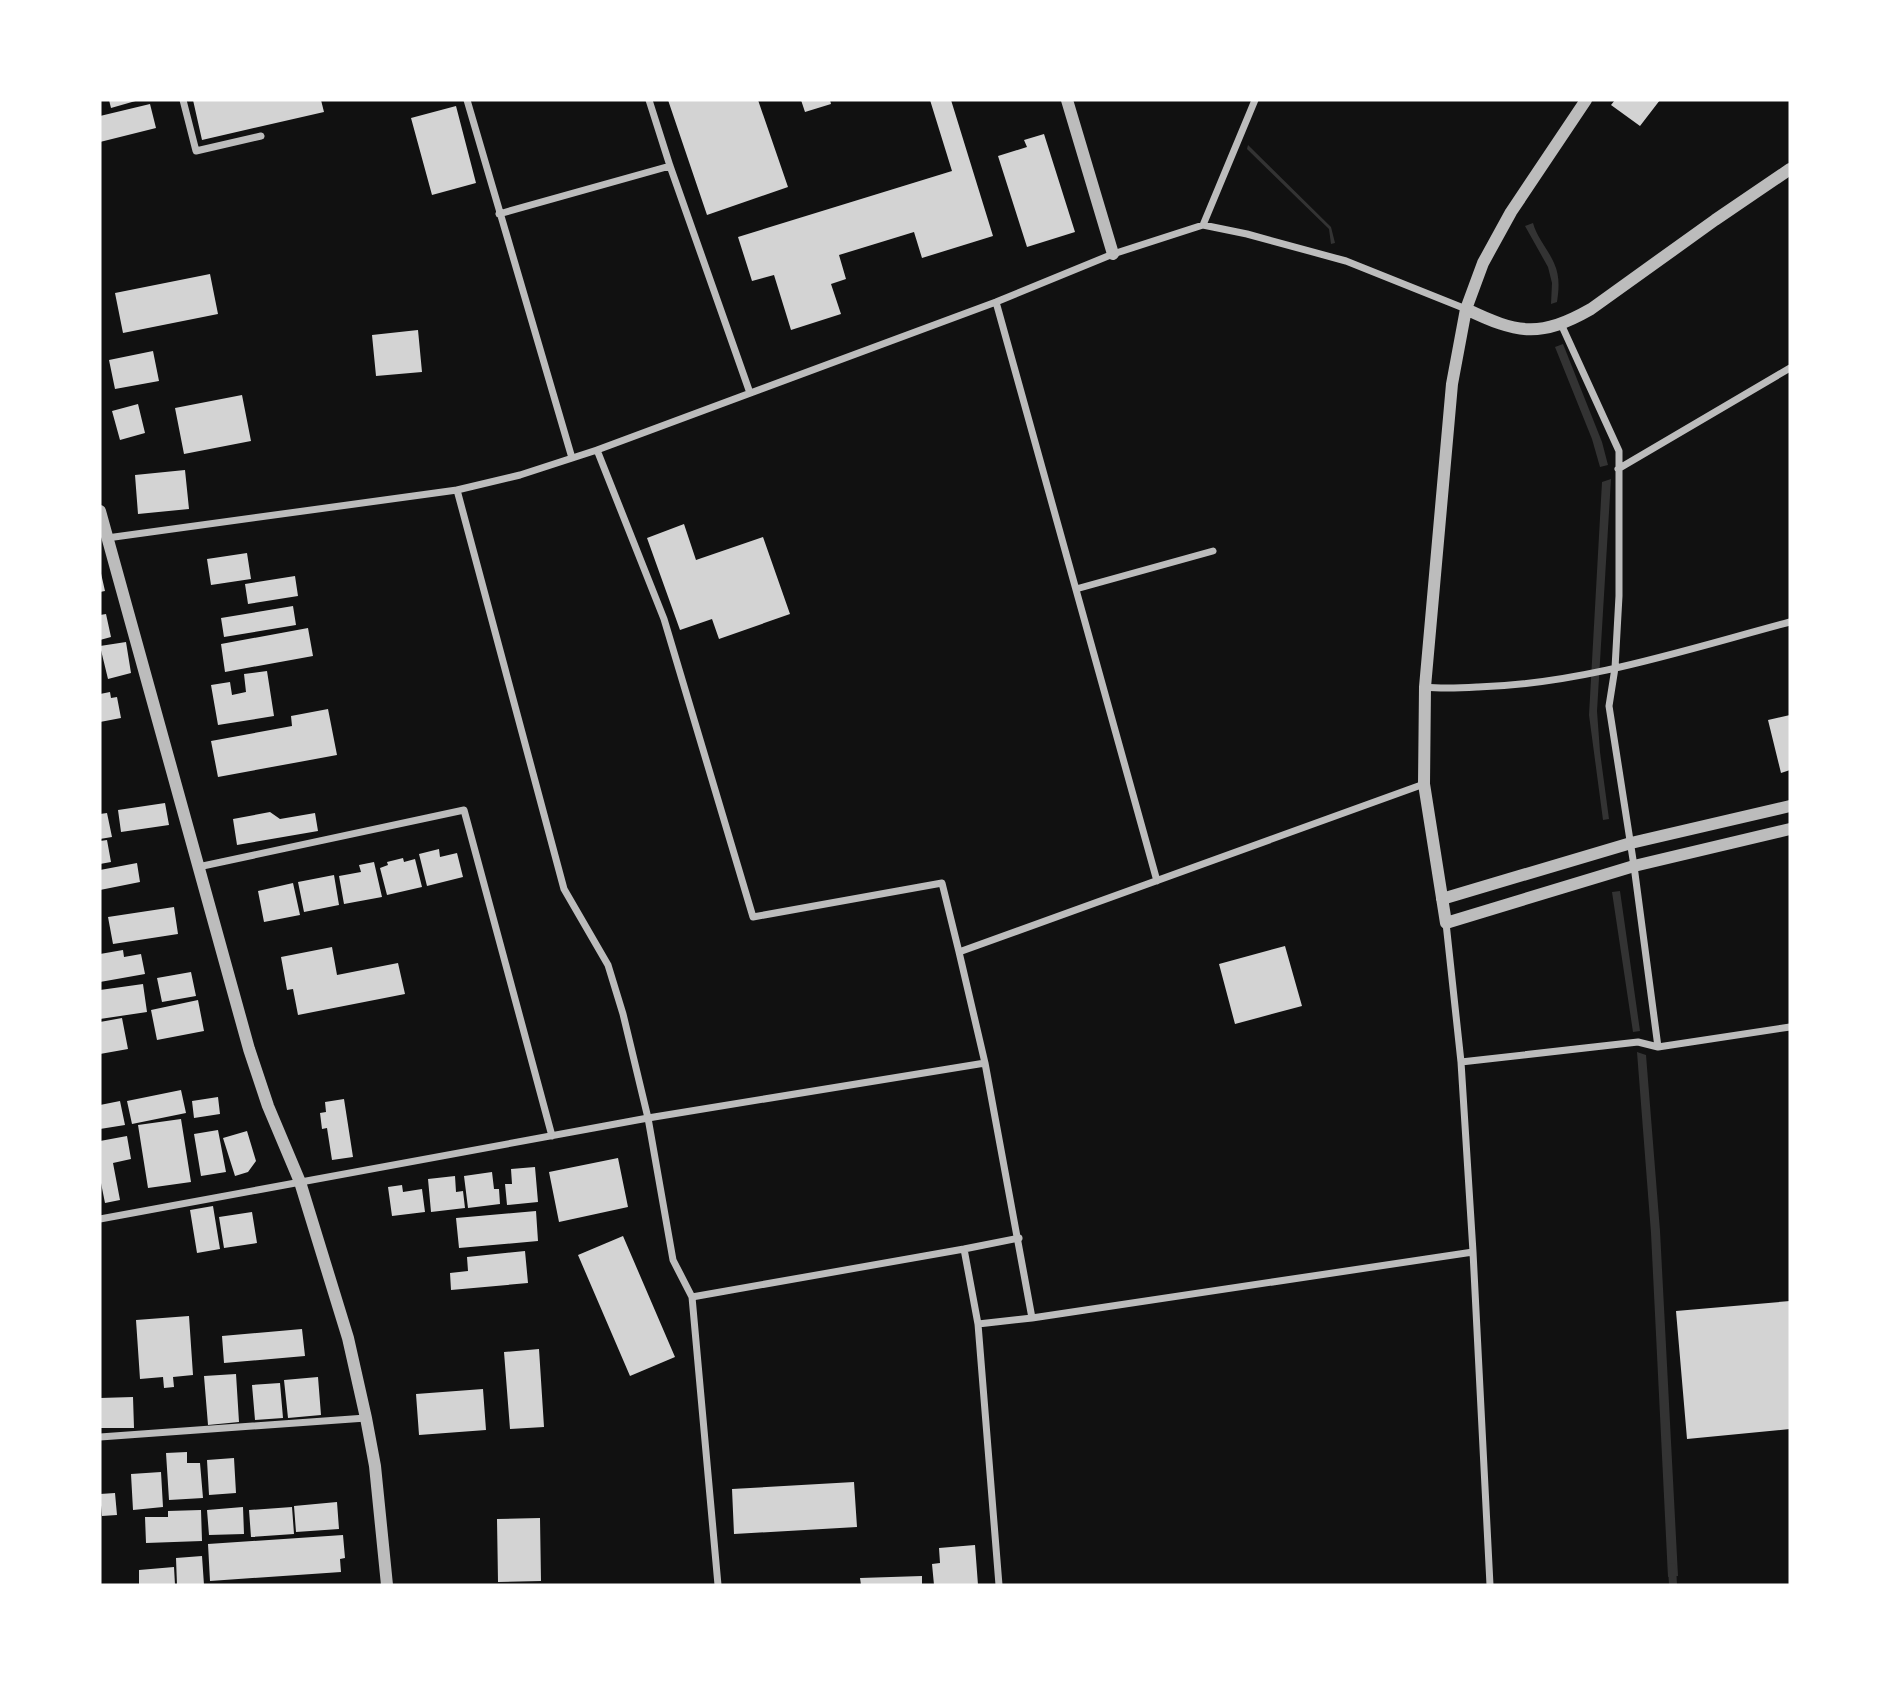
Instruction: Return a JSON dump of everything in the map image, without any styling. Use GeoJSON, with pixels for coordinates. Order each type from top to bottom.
{"type":"FeatureCollection","features":[{"type":"Feature","properties":{"kind":"street"},"geometry":{"type":"LineString","coordinates":[[183,100],[196,152],[261,136]]}},
{"type":"Feature","properties":{"kind":"street"},"geometry":{"type":"LineString","coordinates":[[467,100],[572,457]]}},
{"type":"Feature","properties":{"kind":"street"},"geometry":{"type":"LineString","coordinates":[[649,100],[750,393]]}},
{"type":"Feature","properties":{"kind":"street"},"geometry":{"type":"LineString","coordinates":[[1066,100],[1113,254]]}},
{"type":"Feature","properties":{"kind":"street"},"geometry":{"type":"LineString","coordinates":[[1203,225],[1255,100]]}},
{"type":"Feature","properties":{"kind":"street"},"geometry":{"type":"LineString","coordinates":[[1490,1585],[1461,1062],[1446,923],[1424,784],[1425,687],[1452,384],[1466,309],[1483,263],[1511,212],[1586,100]]}},
{"type":"Feature","properties":{"kind":"street"},"geometry":{"type":"LineString","coordinates":[[499,214],[670,166]]}},
{"type":"Feature","properties":{"kind":"street"},"geometry":{"type":"LineString","coordinates":[[107,538],[457,490],[520,475],[597,450],[996,302],[1113,254],[1203,225],[1247,233],[1346,261],[1494,323],[1513,329],[1537,330],[1560,324],[1591,309],[1790,169]]}},
{"type":"Feature","properties":{"kind":"street"},"geometry":{"type":"LineString","coordinates":[[996,302],[1157,881]]}},
{"type":"Feature","properties":{"kind":"street"},"geometry":{"type":"LineString","coordinates":[[1560,324],[1619,451],[1619,596],[1615,668],[1609,706],[1631,843],[1658,1047]]}},
{"type":"Feature","properties":{"kind":"street"},"geometry":{"type":"LineString","coordinates":[[1618,469],[1790,368]]}},
{"type":"Feature","properties":{"kind":"street"},"geometry":{"type":"LineString","coordinates":[[597,450],[664,619],[753,917],[942,883],[985,1063],[1032,1318]]}},
{"type":"Feature","properties":{"kind":"street"},"geometry":{"type":"LineString","coordinates":[[457,490],[564,889],[608,965],[623,1014],[648,1118],[673,1260],[692,1297],[718,1585]]}},
{"type":"Feature","properties":{"kind":"street"},"geometry":{"type":"LineString","coordinates":[[100,511],[260,1084],[300,1182],[348,1338],[366,1418],[381,1514],[387,1585]]}},
{"type":"Feature","properties":{"kind":"street"},"geometry":{"type":"LineString","coordinates":[[1076,589],[1213,551]]}},
{"type":"Feature","properties":{"kind":"street"},"geometry":{"type":"LineString","coordinates":[[1425,687],[1505,686],[1540,682],[1615,668],[1790,622]]}},
{"type":"Feature","properties":{"kind":"street"},"geometry":{"type":"LineString","coordinates":[[959,951],[1424,784]]}},
{"type":"Feature","properties":{"kind":"street"},"geometry":{"type":"LineString","coordinates":[[1442,899],[1631,843],[1790,806]]}},
{"type":"Feature","properties":{"kind":"street"},"geometry":{"type":"LineString","coordinates":[[198,867],[464,810],[552,1136]]}},
{"type":"Feature","properties":{"kind":"street"},"geometry":{"type":"LineString","coordinates":[[1446,923],[1634,866],[1790,829]]}},
{"type":"Feature","properties":{"kind":"street"},"geometry":{"type":"LineString","coordinates":[[1461,1062],[1638,1042],[1658,1047],[1790,1027]]}},
{"type":"Feature","properties":{"kind":"street"},"geometry":{"type":"LineString","coordinates":[[100,1219],[648,1118],[985,1063]]}},
{"type":"Feature","properties":{"kind":"street"},"geometry":{"type":"LineString","coordinates":[[692,1297],[1018,1238]]}},
{"type":"Feature","properties":{"kind":"street"},"geometry":{"type":"LineString","coordinates":[[964,1249],[978,1324],[999,1585]]}},
{"type":"Feature","properties":{"kind":"street"},"geometry":{"type":"LineString","coordinates":[[978,1324],[1473,1252]]}},
{"type":"Feature","properties":{"kind":"street"},"geometry":{"type":"LineString","coordinates":[[100,1437],[366,1418]]}},
{"type":"Feature","properties":{"kind":"shaded area"},"geometry":{"type":"Polygon","coordinates":[[[1248,145],[1331,227],[1335,243],[1331,244],[1329,229],[1247,149],[1248,145]]]}},
{"type":"Feature","properties":{"kind":"shaded area"},"geometry":{"type":"Polygon","coordinates":[[[1533,223],[1557,273],[1557,302],[1551,304],[1552,283],[1548,267],[1525,226],[1533,223]]]}},
{"type":"Feature","properties":{"kind":"shaded area"},"geometry":{"type":"Polygon","coordinates":[[[1563,344],[1602,442],[1608,465],[1600,467],[1592,439],[1555,347],[1563,344]]]}},
{"type":"Feature","properties":{"kind":"shaded area"},"geometry":{"type":"Polygon","coordinates":[[[1611,479],[1597,711],[1609,819],[1603,820],[1589,715],[1602,482],[1611,479]]]}},
{"type":"Feature","properties":{"kind":"shaded area"},"geometry":{"type":"Polygon","coordinates":[[[1620,891],[1640,1031],[1633,1032],[1612,892],[1620,891]]]}},
{"type":"Feature","properties":{"kind":"shaded area"},"geometry":{"type":"Polygon","coordinates":[[[1637,1052],[1646,1055],[1660,1231],[1678,1576],[1668,1577],[1651,1233],[1637,1052]]]}},
{"type":"Feature","properties":{"kind":"building"},"geometry":{"type":"Polygon","coordinates":[[[109,100],[139,100],[111,108],[109,100]]]}},
{"type":"Feature","properties":{"kind":"building"},"geometry":{"type":"Polygon","coordinates":[[[193,100],[321,100],[324,112],[202,140],[193,100]]]}},
{"type":"Feature","properties":{"kind":"building"},"geometry":{"type":"Polygon","coordinates":[[[668,100],[758,100],[788,187],[707,215],[668,100]]]}},
{"type":"Feature","properties":{"kind":"building"},"geometry":{"type":"Polygon","coordinates":[[[801,100],[830,100],[831,104],[805,112],[801,100]]]}},
{"type":"Feature","properties":{"kind":"building"},"geometry":{"type":"Polygon","coordinates":[[[930,100],[951,100],[993,236],[922,258],[914,232],[839,255],[846,279],[831,284],[841,314],[791,330],[774,275],[752,281],[738,237],[952,171],[930,100]]]}},
{"type":"Feature","properties":{"kind":"building"},"geometry":{"type":"Polygon","coordinates":[[[1615,100],[1660,100],[1640,126],[1611,105],[1615,100]]]}},
{"type":"Feature","properties":{"kind":"building"},"geometry":{"type":"Polygon","coordinates":[[[150,104],[156,128],[100,142],[100,116],[150,104]]]}},
{"type":"Feature","properties":{"kind":"building"},"geometry":{"type":"Polygon","coordinates":[[[456,106],[476,183],[432,195],[411,118],[456,106]]]}},
{"type":"Feature","properties":{"kind":"building"},"geometry":{"type":"Polygon","coordinates":[[[1044,134],[1075,232],[1027,247],[998,156],[1027,147],[1024,140],[1044,134]]]}},
{"type":"Feature","properties":{"kind":"building"},"geometry":{"type":"Polygon","coordinates":[[[210,274],[218,314],[123,333],[115,293],[210,274]]]}},
{"type":"Feature","properties":{"kind":"building"},"geometry":{"type":"Polygon","coordinates":[[[418,330],[422,372],[376,376],[372,335],[418,330]]]}},
{"type":"Feature","properties":{"kind":"building"},"geometry":{"type":"Polygon","coordinates":[[[153,351],[159,381],[115,389],[109,360],[153,351]]]}},
{"type":"Feature","properties":{"kind":"building"},"geometry":{"type":"Polygon","coordinates":[[[242,395],[251,441],[184,454],[175,408],[242,395]]]}},
{"type":"Feature","properties":{"kind":"building"},"geometry":{"type":"Polygon","coordinates":[[[138,404],[145,433],[120,440],[112,411],[138,404]]]}},
{"type":"Feature","properties":{"kind":"building"},"geometry":{"type":"Polygon","coordinates":[[[185,470],[189,509],[138,514],[135,475],[185,470]]]}},
{"type":"Feature","properties":{"kind":"building"},"geometry":{"type":"Polygon","coordinates":[[[684,524],[696,560],[763,537],[790,614],[719,639],[712,619],[680,630],[647,538],[684,524]]]}},
{"type":"Feature","properties":{"kind":"building"},"geometry":{"type":"Polygon","coordinates":[[[247,553],[251,579],[211,585],[207,559],[247,553]]]}},
{"type":"Feature","properties":{"kind":"building"},"geometry":{"type":"Polygon","coordinates":[[[100,569],[105,591],[100,592],[100,569]]]}},
{"type":"Feature","properties":{"kind":"building"},"geometry":{"type":"Polygon","coordinates":[[[295,576],[298,596],[248,604],[245,584],[295,576]]]}},
{"type":"Feature","properties":{"kind":"building"},"geometry":{"type":"Polygon","coordinates":[[[293,606],[296,625],[224,637],[221,618],[293,606]]]}},
{"type":"Feature","properties":{"kind":"building"},"geometry":{"type":"Polygon","coordinates":[[[106,614],[111,637],[100,640],[100,615],[106,614]]]}},
{"type":"Feature","properties":{"kind":"building"},"geometry":{"type":"Polygon","coordinates":[[[308,628],[313,656],[225,672],[221,644],[308,628]]]}},
{"type":"Feature","properties":{"kind":"building"},"geometry":{"type":"Polygon","coordinates":[[[126,642],[131,673],[108,679],[100,646],[126,642]]]}},
{"type":"Feature","properties":{"kind":"building"},"geometry":{"type":"Polygon","coordinates":[[[267,671],[274,716],[218,725],[211,685],[230,682],[232,695],[246,692],[244,674],[267,671]]]}},
{"type":"Feature","properties":{"kind":"building"},"geometry":{"type":"Polygon","coordinates":[[[110,692],[111,698],[117,697],[121,718],[100,722],[100,694],[110,692]]]}},
{"type":"Feature","properties":{"kind":"building"},"geometry":{"type":"Polygon","coordinates":[[[328,709],[337,755],[218,777],[211,741],[292,726],[291,716],[328,709]]]}},
{"type":"Feature","properties":{"kind":"building"},"geometry":{"type":"Polygon","coordinates":[[[1790,715],[1790,770],[1781,773],[1768,720],[1790,715]]]}},
{"type":"Feature","properties":{"kind":"building"},"geometry":{"type":"Polygon","coordinates":[[[165,803],[169,825],[121,832],[118,810],[165,803]]]}},
{"type":"Feature","properties":{"kind":"building"},"geometry":{"type":"Polygon","coordinates":[[[270,812],[280,819],[315,813],[318,831],[237,845],[233,819],[270,812]]]}},
{"type":"Feature","properties":{"kind":"building"},"geometry":{"type":"Polygon","coordinates":[[[107,813],[112,837],[100,839],[100,814],[107,813]]]}},
{"type":"Feature","properties":{"kind":"building"},"geometry":{"type":"Polygon","coordinates":[[[107,840],[111,862],[100,864],[100,841],[107,840]]]}},
{"type":"Feature","properties":{"kind":"building"},"geometry":{"type":"Polygon","coordinates":[[[439,849],[440,857],[457,853],[463,877],[427,886],[419,854],[439,849]]]}},
{"type":"Feature","properties":{"kind":"building"},"geometry":{"type":"Polygon","coordinates":[[[403,858],[404,862],[415,859],[422,887],[387,895],[380,868],[388,865],[387,862],[403,858]]]}},
{"type":"Feature","properties":{"kind":"building"},"geometry":{"type":"Polygon","coordinates":[[[374,862],[382,897],[344,904],[339,876],[361,872],[359,865],[374,862]]]}},
{"type":"Feature","properties":{"kind":"building"},"geometry":{"type":"Polygon","coordinates":[[[137,863],[140,882],[100,890],[100,870],[137,863]]]}},
{"type":"Feature","properties":{"kind":"building"},"geometry":{"type":"Polygon","coordinates":[[[334,875],[339,905],[304,912],[298,882],[334,875]]]}},
{"type":"Feature","properties":{"kind":"building"},"geometry":{"type":"Polygon","coordinates":[[[293,883],[300,915],[264,922],[258,891],[293,883]]]}},
{"type":"Feature","properties":{"kind":"building"},"geometry":{"type":"Polygon","coordinates":[[[174,907],[178,934],[113,944],[108,917],[174,907]]]}},
{"type":"Feature","properties":{"kind":"building"},"geometry":{"type":"Polygon","coordinates":[[[1285,946],[1302,1006],[1235,1024],[1219,964],[1285,946]]]}},
{"type":"Feature","properties":{"kind":"building"},"geometry":{"type":"Polygon","coordinates":[[[332,947],[337,975],[398,963],[405,994],[298,1015],[293,989],[287,990],[281,957],[332,947]]]}},
{"type":"Feature","properties":{"kind":"building"},"geometry":{"type":"Polygon","coordinates":[[[123,950],[124,957],[141,954],[145,974],[100,982],[100,954],[123,950]]]}},
{"type":"Feature","properties":{"kind":"building"},"geometry":{"type":"Polygon","coordinates":[[[191,972],[196,996],[162,1002],[157,978],[191,972]]]}},
{"type":"Feature","properties":{"kind":"building"},"geometry":{"type":"Polygon","coordinates":[[[143,984],[147,1012],[100,1019],[100,990],[143,984]]]}},
{"type":"Feature","properties":{"kind":"building"},"geometry":{"type":"Polygon","coordinates":[[[198,1000],[204,1031],[157,1040],[151,1010],[198,1000]]]}},
{"type":"Feature","properties":{"kind":"building"},"geometry":{"type":"Polygon","coordinates":[[[122,1018],[128,1049],[100,1054],[100,1022],[122,1018]]]}},
{"type":"Feature","properties":{"kind":"building"},"geometry":{"type":"Polygon","coordinates":[[[181,1090],[186,1113],[132,1124],[127,1101],[181,1090]]]}},
{"type":"Feature","properties":{"kind":"building"},"geometry":{"type":"Polygon","coordinates":[[[218,1097],[220,1114],[194,1118],[192,1101],[218,1097]]]}},
{"type":"Feature","properties":{"kind":"building"},"geometry":{"type":"Polygon","coordinates":[[[344,1099],[353,1157],[332,1160],[327,1128],[322,1129],[320,1113],[326,1112],[325,1102],[344,1099]]]}},
{"type":"Feature","properties":{"kind":"building"},"geometry":{"type":"Polygon","coordinates":[[[120,1101],[125,1125],[100,1129],[100,1105],[120,1101]]]}},
{"type":"Feature","properties":{"kind":"building"},"geometry":{"type":"Polygon","coordinates":[[[181,1119],[191,1182],[148,1188],[138,1125],[181,1119]]]}},
{"type":"Feature","properties":{"kind":"building"},"geometry":{"type":"Polygon","coordinates":[[[218,1130],[226,1172],[201,1176],[194,1134],[218,1130]]]}},
{"type":"Feature","properties":{"kind":"building"},"geometry":{"type":"Polygon","coordinates":[[[247,1131],[256,1161],[248,1172],[235,1176],[223,1138],[247,1131]]]}},
{"type":"Feature","properties":{"kind":"building"},"geometry":{"type":"Polygon","coordinates":[[[127,1136],[131,1159],[113,1163],[120,1200],[105,1203],[100,1178],[100,1141],[127,1136]]]}},
{"type":"Feature","properties":{"kind":"building"},"geometry":{"type":"Polygon","coordinates":[[[618,1158],[628,1207],[559,1222],[549,1172],[618,1158]]]}},
{"type":"Feature","properties":{"kind":"building"},"geometry":{"type":"Polygon","coordinates":[[[535,1167],[538,1202],[507,1205],[505,1184],[512,1184],[511,1169],[535,1167]]]}},
{"type":"Feature","properties":{"kind":"building"},"geometry":{"type":"Polygon","coordinates":[[[492,1172],[494,1189],[499,1189],[500,1204],[468,1208],[464,1176],[492,1172]]]}},
{"type":"Feature","properties":{"kind":"building"},"geometry":{"type":"Polygon","coordinates":[[[455,1176],[456,1192],[463,1191],[465,1208],[431,1212],[428,1179],[455,1176]]]}},
{"type":"Feature","properties":{"kind":"building"},"geometry":{"type":"Polygon","coordinates":[[[402,1185],[403,1192],[422,1189],[425,1212],[392,1216],[388,1187],[402,1185]]]}},
{"type":"Feature","properties":{"kind":"building"},"geometry":{"type":"Polygon","coordinates":[[[213,1206],[220,1249],[197,1253],[190,1210],[213,1206]]]}},
{"type":"Feature","properties":{"kind":"building"},"geometry":{"type":"Polygon","coordinates":[[[536,1211],[538,1241],[459,1248],[456,1218],[536,1211]]]}},
{"type":"Feature","properties":{"kind":"building"},"geometry":{"type":"Polygon","coordinates":[[[252,1212],[257,1243],[224,1248],[219,1217],[252,1212]]]}},
{"type":"Feature","properties":{"kind":"building"},"geometry":{"type":"Polygon","coordinates":[[[623,1236],[675,1357],[630,1376],[578,1255],[623,1236]]]}},
{"type":"Feature","properties":{"kind":"building"},"geometry":{"type":"Polygon","coordinates":[[[525,1251],[528,1283],[451,1290],[450,1273],[468,1271],[467,1257],[525,1251]]]}},
{"type":"Feature","properties":{"kind":"building"},"geometry":{"type":"Polygon","coordinates":[[[1790,1301],[1790,1429],[1687,1439],[1676,1311],[1790,1301]]]}},
{"type":"Feature","properties":{"kind":"building"},"geometry":{"type":"Polygon","coordinates":[[[189,1316],[193,1375],[173,1377],[174,1387],[164,1388],[163,1377],[140,1379],[136,1320],[189,1316]]]}},
{"type":"Feature","properties":{"kind":"building"},"geometry":{"type":"Polygon","coordinates":[[[302,1329],[305,1356],[224,1363],[222,1336],[302,1329]]]}},
{"type":"Feature","properties":{"kind":"building"},"geometry":{"type":"Polygon","coordinates":[[[539,1349],[544,1427],[510,1429],[504,1352],[539,1349]]]}},
{"type":"Feature","properties":{"kind":"building"},"geometry":{"type":"Polygon","coordinates":[[[236,1374],[239,1422],[208,1425],[204,1376],[236,1374]]]}},
{"type":"Feature","properties":{"kind":"building"},"geometry":{"type":"Polygon","coordinates":[[[318,1377],[321,1415],[288,1418],[284,1380],[318,1377]]]}},
{"type":"Feature","properties":{"kind":"building"},"geometry":{"type":"Polygon","coordinates":[[[280,1383],[283,1418],[255,1420],[252,1385],[280,1383]]]}},
{"type":"Feature","properties":{"kind":"building"},"geometry":{"type":"Polygon","coordinates":[[[483,1389],[486,1430],[419,1435],[416,1394],[483,1389]]]}},
{"type":"Feature","properties":{"kind":"building"},"geometry":{"type":"Polygon","coordinates":[[[133,1397],[134,1428],[100,1428],[100,1398],[133,1397]]]}},
{"type":"Feature","properties":{"kind":"building"},"geometry":{"type":"Polygon","coordinates":[[[187,1452],[187,1463],[200,1463],[203,1498],[169,1500],[166,1453],[187,1452]]]}},
{"type":"Feature","properties":{"kind":"building"},"geometry":{"type":"Polygon","coordinates":[[[234,1458],[236,1493],[209,1495],[207,1460],[234,1458]]]}},
{"type":"Feature","properties":{"kind":"building"},"geometry":{"type":"Polygon","coordinates":[[[161,1472],[163,1507],[133,1510],[131,1474],[161,1472]]]}},
{"type":"Feature","properties":{"kind":"building"},"geometry":{"type":"Polygon","coordinates":[[[854,1482],[857,1527],[734,1534],[732,1489],[854,1482]]]}},
{"type":"Feature","properties":{"kind":"building"},"geometry":{"type":"Polygon","coordinates":[[[115,1493],[117,1515],[102,1516],[100,1494],[115,1493]]]}},
{"type":"Feature","properties":{"kind":"building"},"geometry":{"type":"Polygon","coordinates":[[[337,1502],[339,1529],[296,1532],[294,1506],[337,1502]]]}},
{"type":"Feature","properties":{"kind":"building"},"geometry":{"type":"Polygon","coordinates":[[[243,1507],[244,1534],[209,1535],[207,1510],[243,1507]]]}},
{"type":"Feature","properties":{"kind":"building"},"geometry":{"type":"Polygon","coordinates":[[[292,1507],[294,1534],[251,1537],[249,1510],[292,1507]]]}},
{"type":"Feature","properties":{"kind":"building"},"geometry":{"type":"Polygon","coordinates":[[[201,1510],[202,1541],[146,1543],[145,1517],[168,1517],[168,1511],[201,1510]]]}},
{"type":"Feature","properties":{"kind":"building"},"geometry":{"type":"Polygon","coordinates":[[[540,1518],[541,1581],[498,1582],[497,1519],[540,1518]]]}},
{"type":"Feature","properties":{"kind":"building"},"geometry":{"type":"Polygon","coordinates":[[[343,1535],[345,1558],[340,1559],[341,1572],[210,1581],[208,1544],[343,1535]]]}},
{"type":"Feature","properties":{"kind":"building"},"geometry":{"type":"Polygon","coordinates":[[[975,1545],[978,1585],[934,1585],[932,1564],[940,1563],[939,1548],[975,1545]]]}},
{"type":"Feature","properties":{"kind":"building"},"geometry":{"type":"Polygon","coordinates":[[[202,1556],[204,1585],[177,1585],[176,1558],[202,1556]]]}},
{"type":"Feature","properties":{"kind":"building"},"geometry":{"type":"Polygon","coordinates":[[[174,1567],[175,1585],[139,1585],[139,1570],[174,1567]]]}},
{"type":"Feature","properties":{"kind":"building"},"geometry":{"type":"Polygon","coordinates":[[[922,1576],[922,1585],[861,1585],[860,1578],[922,1576]]]}},
{"type":"Feature","properties":{"kind":"waterway"},"geometry":{"type":"LineString","coordinates":[[1672,1567],[1673,1585]]}}]}
